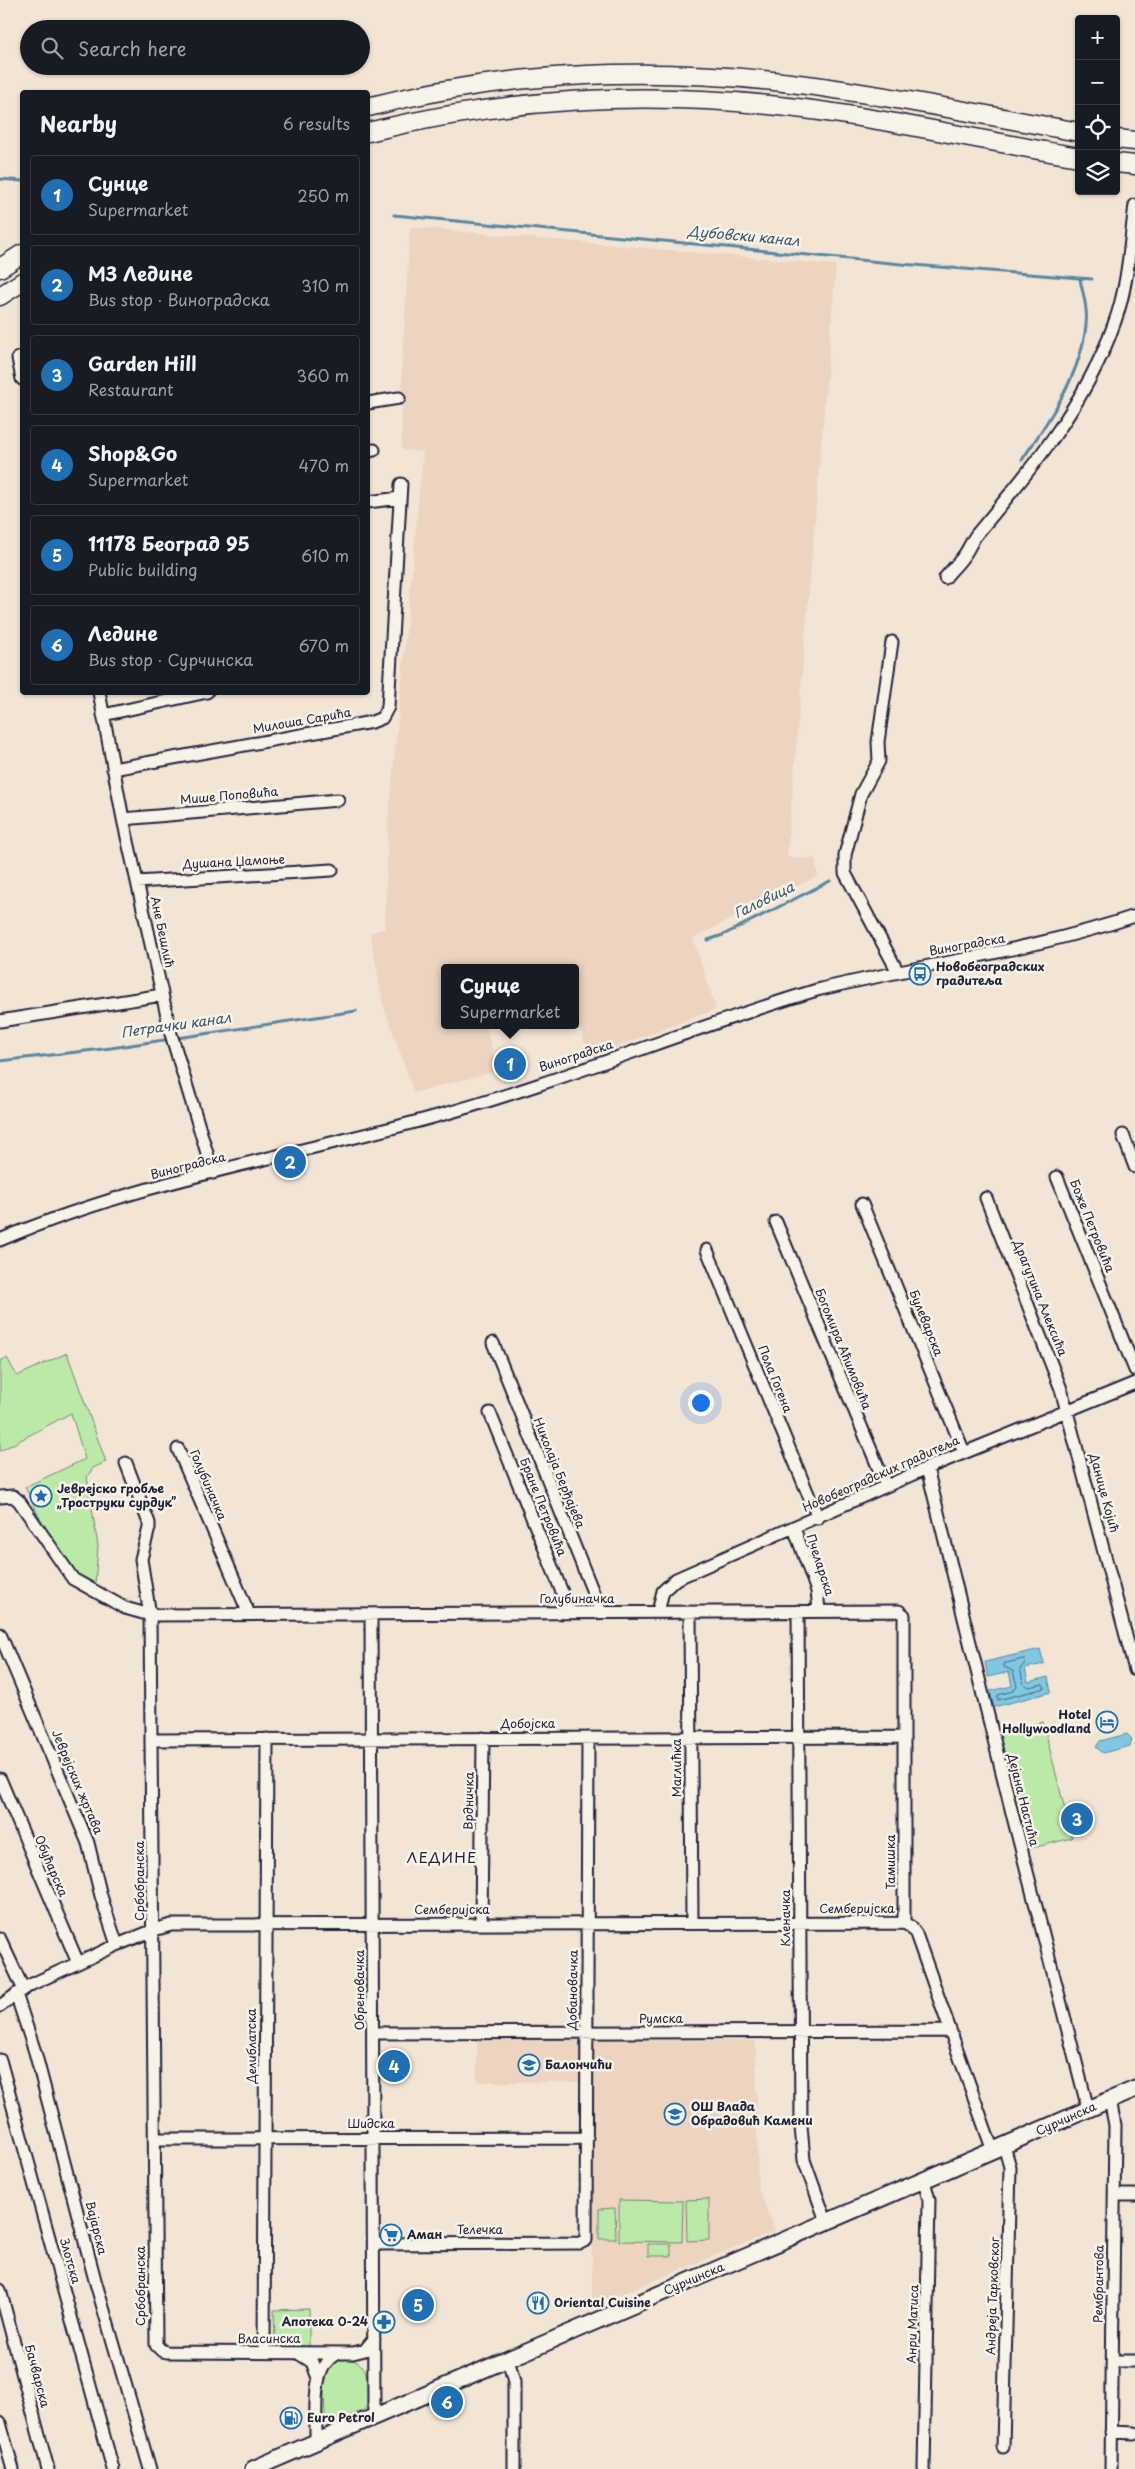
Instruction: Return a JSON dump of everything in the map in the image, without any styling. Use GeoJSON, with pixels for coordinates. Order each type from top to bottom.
{"type":"FeatureCollection","features":[{"type":"Feature","properties":{"kind":"highway"},"geometry":{"type":"LineString","coordinates":[[370,107],[434,94],[527,80],[658,74],[806,85],[949,108],[1075,131]]}},
{"type":"Feature","properties":{"kind":"highway"},"geometry":{"type":"LineString","coordinates":[[370,132],[438,117],[530,103],[628,98],[676,98],[786,107],[945,132],[1075,156]]}},
{"type":"Feature","properties":{"kind":"highway"},"geometry":{"type":"LineString","coordinates":[[1120,139],[1135,141]]}},
{"type":"Feature","properties":{"kind":"highway"},"geometry":{"type":"LineString","coordinates":[[1120,163],[1135,165]]}},
{"type":"Feature","properties":{"kind":"highway"},"geometry":{"type":"LineString","coordinates":[[0,268],[20,255]]}},
{"type":"Feature","properties":{"kind":"highway"},"geometry":{"type":"LineString","coordinates":[[0,296],[20,283]]}},
{"type":"Feature","properties":{"kind":"main road","name":"Сурчинска"},"geometry":{"type":"LineString","coordinates":[[253,2469],[1135,2089]]}},
{"type":"Feature","properties":{"kind":"street"},"geometry":{"type":"LineString","coordinates":[[945,578],[963,557],[975,536],[1004,504],[1068,416],[1088,384],[1115,323],[1126,278],[1135,205]]}},
{"type":"Feature","properties":{"kind":"street"},"geometry":{"type":"LineString","coordinates":[[18,358],[20,368]]}},
{"type":"Feature","properties":{"kind":"street"},"geometry":{"type":"LineString","coordinates":[[370,403],[399,398]]}},
{"type":"Feature","properties":{"kind":"street","name":"Милоша Сарића"},"geometry":{"type":"LineString","coordinates":[[112,769],[372,722],[382,718],[388,707],[401,484]]}},
{"type":"Feature","properties":{"kind":"street"},"geometry":{"type":"LineString","coordinates":[[370,502],[400,498]]}},
{"type":"Feature","properties":{"kind":"street"},"geometry":{"type":"LineString","coordinates":[[892,642],[878,742],[879,761],[860,794],[845,855],[845,873],[898,972]]}},
{"type":"Feature","properties":{"kind":"street","name":"Ане Бешлић"},"geometry":{"type":"LineString","coordinates":[[100,695],[122,819],[171,1034],[213,1173]]}},
{"type":"Feature","properties":{"kind":"street"},"geometry":{"type":"LineString","coordinates":[[103,716],[194,695]]}},
{"type":"Feature","properties":{"kind":"street","name":"Мише Поповића"},"geometry":{"type":"LineString","coordinates":[[122,819],[338,800]]}},
{"type":"Feature","properties":{"kind":"street","name":"Душана Џамоње"},"geometry":{"type":"LineString","coordinates":[[137,882],[332,870]]}},
{"type":"Feature","properties":{"kind":"street","name":"Виноградска"},"geometry":{"type":"LineString","coordinates":[[0,1240],[93,1206],[213,1173],[431,1118],[770,1004],[817,990],[898,972],[1036,946],[1135,916]]}},
{"type":"Feature","properties":{"kind":"street"},"geometry":{"type":"LineString","coordinates":[[0,1021],[162,995]]}},
{"type":"Feature","properties":{"kind":"street"},"geometry":{"type":"LineString","coordinates":[[1123,1135],[1135,1167]]}},
{"type":"Feature","properties":{"kind":"street","name":"Боже Петровића"},"geometry":{"type":"LineString","coordinates":[[1057,1177],[1135,1370]]}},
{"type":"Feature","properties":{"kind":"street","name":"Драгутина Алексића"},"geometry":{"type":"LineString","coordinates":[[986,1198],[1068,1410]]}},
{"type":"Feature","properties":{"kind":"street","name":"Булеварска"},"geometry":{"type":"LineString","coordinates":[[862,1204],[964,1452]]}},
{"type":"Feature","properties":{"kind":"street","name":"Богомира Аћимовића"},"geometry":{"type":"LineString","coordinates":[[776,1222],[886,1486]]}},
{"type":"Feature","properties":{"kind":"street","name":"Пола Гогена"},"geometry":{"type":"LineString","coordinates":[[707,1250],[818,1518]]}},
{"type":"Feature","properties":{"kind":"street","name":"Николаја Берђајева"},"geometry":{"type":"LineString","coordinates":[[493,1343],[601,1612]]}},
{"type":"Feature","properties":{"kind":"street","name":"Новобеоградских градитеља"},"geometry":{"type":"LineString","coordinates":[[658,1612],[666,1586],[672,1581],[818,1518],[926,1468],[1135,1383]]}},
{"type":"Feature","properties":{"kind":"street","name":"Данице Којић"},"geometry":{"type":"LineString","coordinates":[[1068,1410],[1135,1670]]}},
{"type":"Feature","properties":{"kind":"street","name":"Бране Петровића"},"geometry":{"type":"LineString","coordinates":[[490,1413],[570,1612]]}},
{"type":"Feature","properties":{"kind":"street","name":"Голубиначка"},"geometry":{"type":"LineString","coordinates":[[178,1449],[249,1614]]}},
{"type":"Feature","properties":{"kind":"street","name":"Србобранска"},"geometry":{"type":"LineString","coordinates":[[126,1463],[149,1522],[141,1559],[150,1615],[153,1740],[154,2340],[158,2348]]}},
{"type":"Feature","properties":{"kind":"street","name":"Дејана Настића"},"geometry":{"type":"LineString","coordinates":[[926,1468],[1088,2109]]}},
{"type":"Feature","properties":{"kind":"street"},"geometry":{"type":"LineString","coordinates":[[0,1497],[13,1496],[19,1501],[73,1579],[125,1608],[150,1615]]}},
{"type":"Feature","properties":{"kind":"street","name":"Пчеларска"},"geometry":{"type":"LineString","coordinates":[[794,1528],[817,1591],[819,1610]]}},
{"type":"Feature","properties":{"kind":"street","name":"Голубиначка"},"geometry":{"type":"LineString","coordinates":[[150,1615],[887,1609],[899,1611],[904,1615]]}},
{"type":"Feature","properties":{"kind":"street","name":"Кленачка"},"geometry":{"type":"LineString","coordinates":[[798,1611],[801,2126],[804,2160],[826,2221]]}},
{"type":"Feature","properties":{"kind":"street","name":"Маглићка"},"geometry":{"type":"LineString","coordinates":[[690,1612],[692,1923]]}},
{"type":"Feature","properties":{"kind":"street","name":"Обреновачка"},"geometry":{"type":"LineString","coordinates":[[371,1614],[374,1925],[374,2416]]}},
{"type":"Feature","properties":{"kind":"street","name":"Тамишка"},"geometry":{"type":"LineString","coordinates":[[904,1615],[904,1923]]}},
{"type":"Feature","properties":{"kind":"street","name":"Јеврејских жртава"},"geometry":{"type":"LineString","coordinates":[[0,1634],[88,1843],[101,1896],[117,1945]]}},
{"type":"Feature","properties":{"kind":"street","name":"Добојска"},"geometry":{"type":"LineString","coordinates":[[153,1740],[799,1739],[904,1737]]}},
{"type":"Feature","properties":{"kind":"street","name":"Врдничка"},"geometry":{"type":"LineString","coordinates":[[481,1924],[483,1738]]}},
{"type":"Feature","properties":{"kind":"street","name":"Добановачка"},"geometry":{"type":"LineString","coordinates":[[585,2242],[587,2235],[588,1738]]}},
{"type":"Feature","properties":{"kind":"street","name":"Делиблатска"},"geometry":{"type":"LineString","coordinates":[[264,2352],[267,1739]]}},
{"type":"Feature","properties":{"kind":"street","name":"Обућарска"},"geometry":{"type":"LineString","coordinates":[[0,1779],[78,1963]]}},
{"type":"Feature","properties":{"kind":"street"},"geometry":{"type":"LineString","coordinates":[[904,1923],[912,1926],[916,1934],[949,2031],[999,2148]]}},
{"type":"Feature","properties":{"kind":"street","name":"Семберијска"},"geometry":{"type":"LineString","coordinates":[[0,2006],[20,1991],[78,1963],[117,1945],[171,1925],[904,1923]]}},
{"type":"Feature","properties":{"kind":"street","name":"Вајарска"},"geometry":{"type":"LineString","coordinates":[[0,1938],[20,1991],[95,2280],[150,2469]]}},
{"type":"Feature","properties":{"kind":"street","name":"Румска"},"geometry":{"type":"LineString","coordinates":[[374,2033],[949,2031]]}},
{"type":"Feature","properties":{"kind":"street","name":"Злотска"},"geometry":{"type":"LineString","coordinates":[[0,2060],[113,2469]]}},
{"type":"Feature","properties":{"kind":"street","name":"Рембрантова"},"geometry":{"type":"LineString","coordinates":[[1110,2100],[1115,2125],[1110,2469]]}},
{"type":"Feature","properties":{"kind":"street","name":"Шидска"},"geometry":{"type":"LineString","coordinates":[[155,2139],[587,2138]]}},
{"type":"Feature","properties":{"kind":"street","name":"Андреја Тарковског"},"geometry":{"type":"LineString","coordinates":[[999,2148],[1009,2159],[1010,2175],[1003,2447]]}},
{"type":"Feature","properties":{"kind":"street","name":"Анри Матиса"},"geometry":{"type":"LineString","coordinates":[[924,2181],[930,2200],[924,2469]]}},
{"type":"Feature","properties":{"kind":"street"},"geometry":{"type":"LineString","coordinates":[[1115,2195],[1135,2195]]}},
{"type":"Feature","properties":{"kind":"street","name":"Телечка"},"geometry":{"type":"LineString","coordinates":[[374,2244],[585,2242]]}},
{"type":"Feature","properties":{"kind":"street","name":"Бачварска"},"geometry":{"type":"LineString","coordinates":[[0,2290],[48,2469]]}},
{"type":"Feature","properties":{"kind":"street"},"geometry":{"type":"LineString","coordinates":[[353,2353],[368,2348],[374,2338]]}},
{"type":"Feature","properties":{"kind":"street","name":"Власинска"},"geometry":{"type":"LineString","coordinates":[[158,2348],[167,2352],[353,2353]]}},
{"type":"Feature","properties":{"kind":"street"},"geometry":{"type":"LineString","coordinates":[[296,2353],[312,2362],[318,2378]]}},
{"type":"Feature","properties":{"kind":"street"},"geometry":{"type":"LineString","coordinates":[[316,2442],[318,2378],[324,2363],[340,2353]]}},
{"type":"Feature","properties":{"kind":"street"},"geometry":{"type":"LineString","coordinates":[[353,2353],[366,2359],[374,2367]]}},
{"type":"Feature","properties":{"kind":"street"},"geometry":{"type":"LineString","coordinates":[[508,2359],[514,2382],[514,2469]]}},
{"type":"Feature","properties":{"kind":"street"},"geometry":{"type":"LineString","coordinates":[[1112,2361],[1135,2361]]}},
{"type":"Feature","properties":{"kind":"street"},"geometry":{"type":"LineString","coordinates":[[0,2423],[13,2469]]}},
{"type":"Feature","properties":{"kind":"street"},"geometry":{"type":"LineString","coordinates":[[1111,2432],[1135,2432]]}},
{"type":"Feature","properties":{"kind":"shaded area"},"geometry":{"type":"Polygon","coordinates":[[[410,227],[836,265],[787,857],[815,859],[818,876],[693,938],[716,1009],[590,1057],[579,1026],[579,964],[441,964],[441,1029],[487,1029],[497,1071],[414,1093],[383,1004],[370,933],[385,928],[388,825],[423,452],[402,450],[402,366],[410,227]]]}},
{"type":"Feature","properties":{"kind":"shaded area","name":"Балончићи"},"geometry":{"type":"Polygon","coordinates":[[[477,2037],[570,2037],[579,2042],[581,2049],[581,2082],[477,2082],[477,2037]]]}},
{"type":"Feature","properties":{"kind":"shaded area","name":"ОШ Влада Обрадовић Камени"},"geometry":{"type":"Polygon","coordinates":[[[592,2040],[756,2041],[758,2188],[775,2231],[592,2306],[592,2040]]]}},
{"type":"Feature","properties":{"kind":"green space"},"geometry":{"type":"Polygon","coordinates":[[[67,1353],[106,1462],[93,1468],[87,1477],[98,1546],[95,1586],[74,1572],[48,1536],[25,1487],[85,1459],[71,1413],[0,1451],[0,1361],[7,1358],[17,1376],[67,1353]]]}},
{"type":"Feature","properties":{"kind":"green space"},"geometry":{"type":"Polygon","coordinates":[[[1043,1722],[1072,1838],[1024,1850],[995,1734],[1043,1722]]]}},
{"type":"Feature","properties":{"kind":"green space"},"geometry":{"type":"Polygon","coordinates":[[[709,2199],[709,2240],[687,2241],[686,2200],[709,2199]]]}},
{"type":"Feature","properties":{"kind":"green space"},"geometry":{"type":"Polygon","coordinates":[[[619,2200],[683,2201],[682,2242],[619,2241],[619,2200]]]}},
{"type":"Feature","properties":{"kind":"green space"},"geometry":{"type":"Polygon","coordinates":[[[615,2208],[616,2239],[599,2239],[599,2209],[615,2208]]]}},
{"type":"Feature","properties":{"kind":"green space"},"geometry":{"type":"Polygon","coordinates":[[[648,2244],[671,2244],[671,2256],[648,2256],[648,2244]]]}},
{"type":"Feature","properties":{"kind":"green space"},"geometry":{"type":"Polygon","coordinates":[[[309,2309],[309,2347],[275,2347],[274,2310],[309,2309]]]}},
{"type":"Feature","properties":{"kind":"green space"},"geometry":{"type":"Polygon","coordinates":[[[343,2359],[359,2363],[364,2368],[368,2382],[368,2406],[362,2411],[331,2423],[325,2416],[324,2391],[326,2375],[335,2363],[343,2359]]]}},
{"type":"Feature","properties":{"kind":"water"},"geometry":{"type":"Polygon","coordinates":[[[1040,1649],[1044,1664],[1025,1668],[1028,1682],[1048,1677],[1051,1692],[994,1707],[990,1691],[1012,1686],[1009,1672],[988,1677],[985,1662],[1040,1649]]]}},
{"type":"Feature","properties":{"kind":"water"},"geometry":{"type":"Polygon","coordinates":[[[1127,1734],[1132,1739],[1130,1746],[1103,1753],[1096,1747],[1100,1741],[1127,1734]]]}},
{"type":"Feature","properties":{"kind":"waterway","name":"Дубовски канал"},"geometry":{"type":"LineString","coordinates":[[0,179],[20,181]]}},
{"type":"Feature","properties":{"kind":"waterway","name":"Дубовски канал"},"geometry":{"type":"LineString","coordinates":[[394,215],[901,264],[1092,279]]}},
{"type":"Feature","properties":{"kind":"waterway"},"geometry":{"type":"LineString","coordinates":[[1022,460],[1053,413],[1078,362],[1086,325],[1085,302],[1080,279]]}},
{"type":"Feature","properties":{"kind":"waterway","name":"Галовица"},"geometry":{"type":"LineString","coordinates":[[708,940],[723,935],[830,881]]}},
{"type":"Feature","properties":{"kind":"waterway","name":"Петрачки канал"},"geometry":{"type":"LineString","coordinates":[[0,1061],[111,1048],[356,1011]]}},
{"type":"Feature","properties":{"kind":"place","name":"Новобеоградских градитеља"},"geometry":{"type":"Point","coordinates":[920,974]}},
{"type":"Feature","properties":{"kind":"place","name":"Сунце"},"geometry":{"type":"Point","coordinates":[510,1064]}},
{"type":"Feature","properties":{"kind":"place","name":"МЗ Ледине"},"geometry":{"type":"Point","coordinates":[290,1162]}},
{"type":"Feature","properties":{"kind":"place","name":"Јеврејско гробље „Троструки сурдук”"},"geometry":{"type":"Point","coordinates":[41,1496]}},
{"type":"Feature","properties":{"kind":"place","name":"Hotel Hollywoodland"},"geometry":{"type":"Point","coordinates":[1107,1722]}},
{"type":"Feature","properties":{"kind":"place","name":"Garden Hill"},"geometry":{"type":"Point","coordinates":[1077,1819]}},
{"type":"Feature","properties":{"kind":"place","name":"Балончићи"},"geometry":{"type":"Point","coordinates":[529,2065]}},
{"type":"Feature","properties":{"kind":"place","name":"Shop&Go"},"geometry":{"type":"Point","coordinates":[394,2066]}},
{"type":"Feature","properties":{"kind":"place","name":"ОШ Влада Обрадовић Камени"},"geometry":{"type":"Point","coordinates":[675,2114]}},
{"type":"Feature","properties":{"kind":"place","name":"Аман"},"geometry":{"type":"Point","coordinates":[391,2235]}},
{"type":"Feature","properties":{"kind":"place","name":"Oriental Cuisine"},"geometry":{"type":"Point","coordinates":[538,2303]}},
{"type":"Feature","properties":{"kind":"place","name":"11178 Београд 95"},"geometry":{"type":"Point","coordinates":[418,2305]}},
{"type":"Feature","properties":{"kind":"place","name":"Апотека 0-24"},"geometry":{"type":"Point","coordinates":[384,2322]}},
{"type":"Feature","properties":{"kind":"place","name":"Ледине"},"geometry":{"type":"Point","coordinates":[447,2402]}},
{"type":"Feature","properties":{"kind":"place","name":"Euro Petrol"},"geometry":{"type":"Point","coordinates":[291,2418]}},
{"type":"Feature","properties":{"kind":"district","name":"ЛЕДИНЕ"},"geometry":{"type":"Point","coordinates":[442,1858]}}]}
